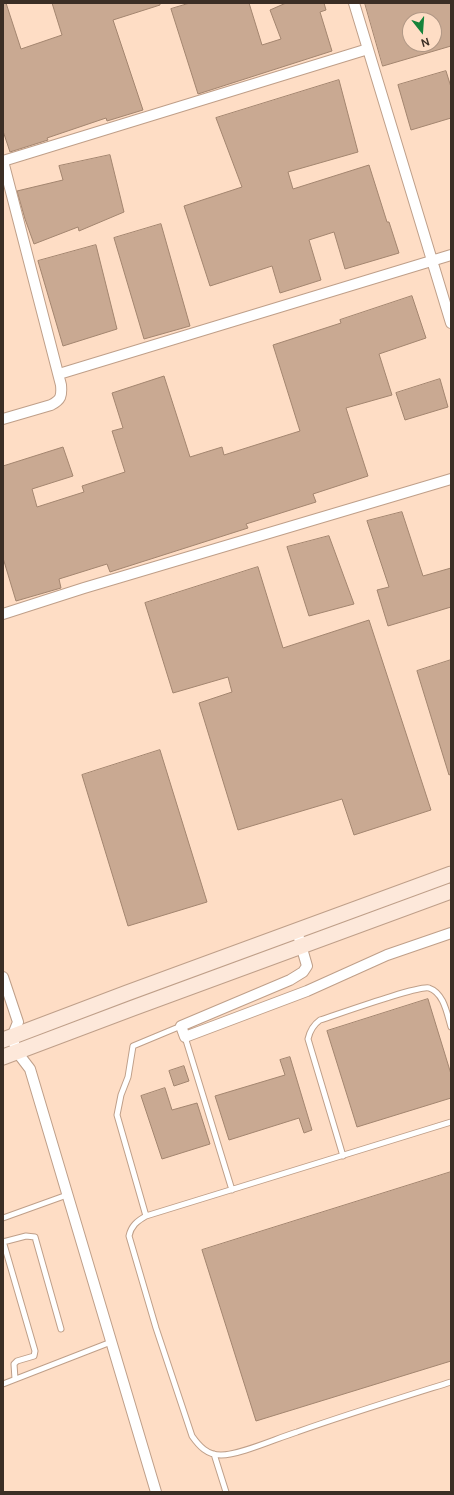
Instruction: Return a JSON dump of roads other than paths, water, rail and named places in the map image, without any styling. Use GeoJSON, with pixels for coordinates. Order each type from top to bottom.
{"type":"FeatureCollection","features":[{"type":"Feature","properties":{"kind":"main road"},"geometry":{"type":"LineString","coordinates":[[7,1039],[451,874]]}},
{"type":"Feature","properties":{"kind":"main road"},"geometry":{"type":"LineString","coordinates":[[10,1055],[302,945],[451,891]]}},
{"type":"Feature","properties":{"kind":"street"},"geometry":{"type":"LineString","coordinates":[[354,3],[451,323]]}},
{"type":"Feature","properties":{"kind":"street"},"geometry":{"type":"LineString","coordinates":[[3,419],[56,402],[62,394],[3,161],[368,49]]}},
{"type":"Feature","properties":{"kind":"street"},"geometry":{"type":"LineString","coordinates":[[58,374],[451,255]]}},
{"type":"Feature","properties":{"kind":"street"},"geometry":{"type":"LineString","coordinates":[[3,614],[84,588],[451,479]]}},
{"type":"Feature","properties":{"kind":"street"},"geometry":{"type":"LineString","coordinates":[[297,931],[307,966],[303,972],[290,980],[182,1026],[185,1037],[306,991],[387,955],[451,933]]}},
{"type":"Feature","properties":{"kind":"street"},"geometry":{"type":"LineString","coordinates":[[3,977],[18,1022],[7,1039],[10,1055],[30,1069],[156,1492]]}},
{"type":"Feature","properties":{"kind":"lane"},"geometry":{"type":"LineString","coordinates":[[343,1156],[308,1039],[314,1024],[320,1020],[392,996],[418,988],[428,988],[437,993],[442,1000],[451,1026]]}},
{"type":"Feature","properties":{"kind":"lane"},"geometry":{"type":"LineString","coordinates":[[146,1216],[116,1115],[128,1077],[133,1046],[182,1026]]}},
{"type":"Feature","properties":{"kind":"lane"},"geometry":{"type":"LineString","coordinates":[[185,1037],[232,1190]]}},
{"type":"Feature","properties":{"kind":"lane"},"geometry":{"type":"LineString","coordinates":[[451,1122],[146,1216],[131,1228],[129,1236],[156,1328],[192,1436],[198,1445],[208,1453],[221,1455],[238,1452],[336,1418],[451,1382]]}},
{"type":"Feature","properties":{"kind":"lane"},"geometry":{"type":"LineString","coordinates":[[3,1218],[68,1195]]}},
{"type":"Feature","properties":{"kind":"lane"},"geometry":{"type":"LineString","coordinates":[[15,1379],[14,1364],[17,1361],[34,1356],[35,1351],[3,1241],[26,1236],[35,1237],[61,1329]]}},
{"type":"Feature","properties":{"kind":"lane"},"geometry":{"type":"LineString","coordinates":[[3,1384],[111,1342]]}},
{"type":"Feature","properties":{"kind":"lane"},"geometry":{"type":"LineString","coordinates":[[214,1454],[226,1492]]}}]}
